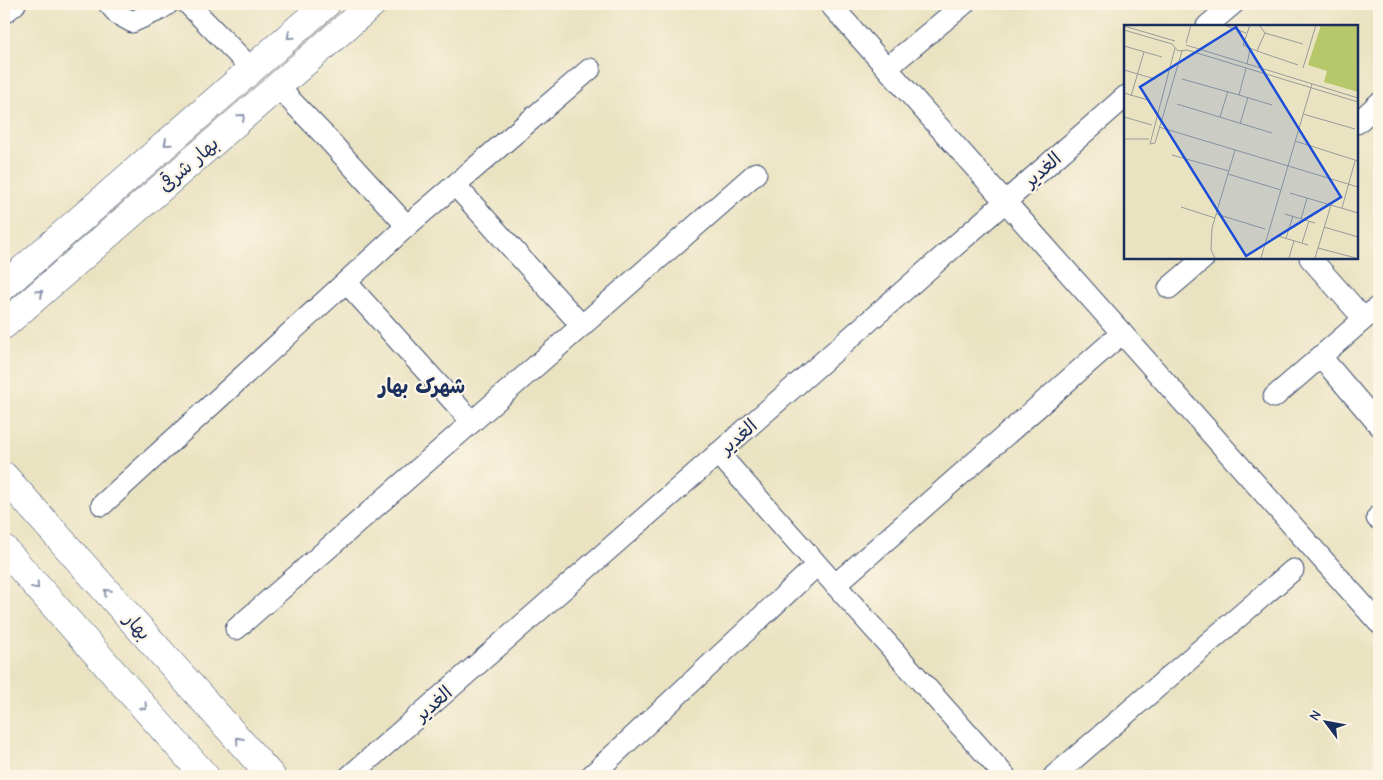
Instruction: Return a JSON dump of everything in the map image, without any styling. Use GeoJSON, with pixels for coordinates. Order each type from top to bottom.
{"type":"FeatureCollection","features":[{"type":"Feature","properties":{"kind":"street"},"geometry":{"type":"LineString","coordinates":[[4,14],[15,4]]}},
{"type":"Feature","properties":{"kind":"street"},"geometry":{"type":"LineString","coordinates":[[109,4],[118,14],[132,22],[168,4]]}},
{"type":"Feature","properties":{"kind":"street"},"geometry":{"type":"LineString","coordinates":[[188,4],[252,69]]}},
{"type":"Feature","properties":{"kind":"street","name":"بهار شرقی"},"geometry":{"type":"LineString","coordinates":[[4,286],[326,4]]}},
{"type":"Feature","properties":{"kind":"street","name":"بهار شرقی"},"geometry":{"type":"LineString","coordinates":[[4,325],[372,4]]}},
{"type":"Feature","properties":{"kind":"street"},"geometry":{"type":"LineString","coordinates":[[830,4],[1379,623]]}},
{"type":"Feature","properties":{"kind":"street"},"geometry":{"type":"LineString","coordinates":[[887,68],[964,4]]}},
{"type":"Feature","properties":{"kind":"street"},"geometry":{"type":"LineString","coordinates":[[1208,25],[1233,4]]}},
{"type":"Feature","properties":{"kind":"street"},"geometry":{"type":"LineString","coordinates":[[102,506],[407,226],[590,69]]}},
{"type":"Feature","properties":{"kind":"street"},"geometry":{"type":"LineString","coordinates":[[277,86],[407,226]]}},
{"type":"Feature","properties":{"kind":"street","name":"الغدیر"},"geometry":{"type":"LineString","coordinates":[[350,776],[1124,98]]}},
{"type":"Feature","properties":{"kind":"street"},"geometry":{"type":"LineString","coordinates":[[1358,122],[1379,103]]}},
{"type":"Feature","properties":{"kind":"street"},"geometry":{"type":"LineString","coordinates":[[236,629],[756,173]]}},
{"type":"Feature","properties":{"kind":"street"},"geometry":{"type":"LineString","coordinates":[[455,184],[582,326]]}},
{"type":"Feature","properties":{"kind":"street"},"geometry":{"type":"LineString","coordinates":[[1169,288],[1203,259]]}},
{"type":"Feature","properties":{"kind":"street"},"geometry":{"type":"LineString","coordinates":[[1274,397],[1372,312],[1311,259]]}},
{"type":"Feature","properties":{"kind":"street"},"geometry":{"type":"LineString","coordinates":[[346,282],[472,422]]}},
{"type":"Feature","properties":{"kind":"street"},"geometry":{"type":"LineString","coordinates":[[835,585],[1122,333]]}},
{"type":"Feature","properties":{"kind":"street"},"geometry":{"type":"LineString","coordinates":[[1321,357],[1379,425]]}},
{"type":"Feature","properties":{"kind":"street"},"geometry":{"type":"LineString","coordinates":[[718,453],[1005,776]]}},
{"type":"Feature","properties":{"kind":"street","name":"بهار"},"geometry":{"type":"LineString","coordinates":[[4,476],[271,776]]}},
{"type":"Feature","properties":{"kind":"street"},"geometry":{"type":"LineString","coordinates":[[4,549],[205,776]]}},
{"type":"Feature","properties":{"kind":"street"},"geometry":{"type":"LineString","coordinates":[[591,776],[817,565]]}},
{"type":"Feature","properties":{"kind":"street"},"geometry":{"type":"LineString","coordinates":[[1054,776],[1293,570]]}},
{"type":"Feature","properties":{"kind":"district","name":"شهرک بهار"},"geometry":{"type":"Point","coordinates":[422,386]}}]}
